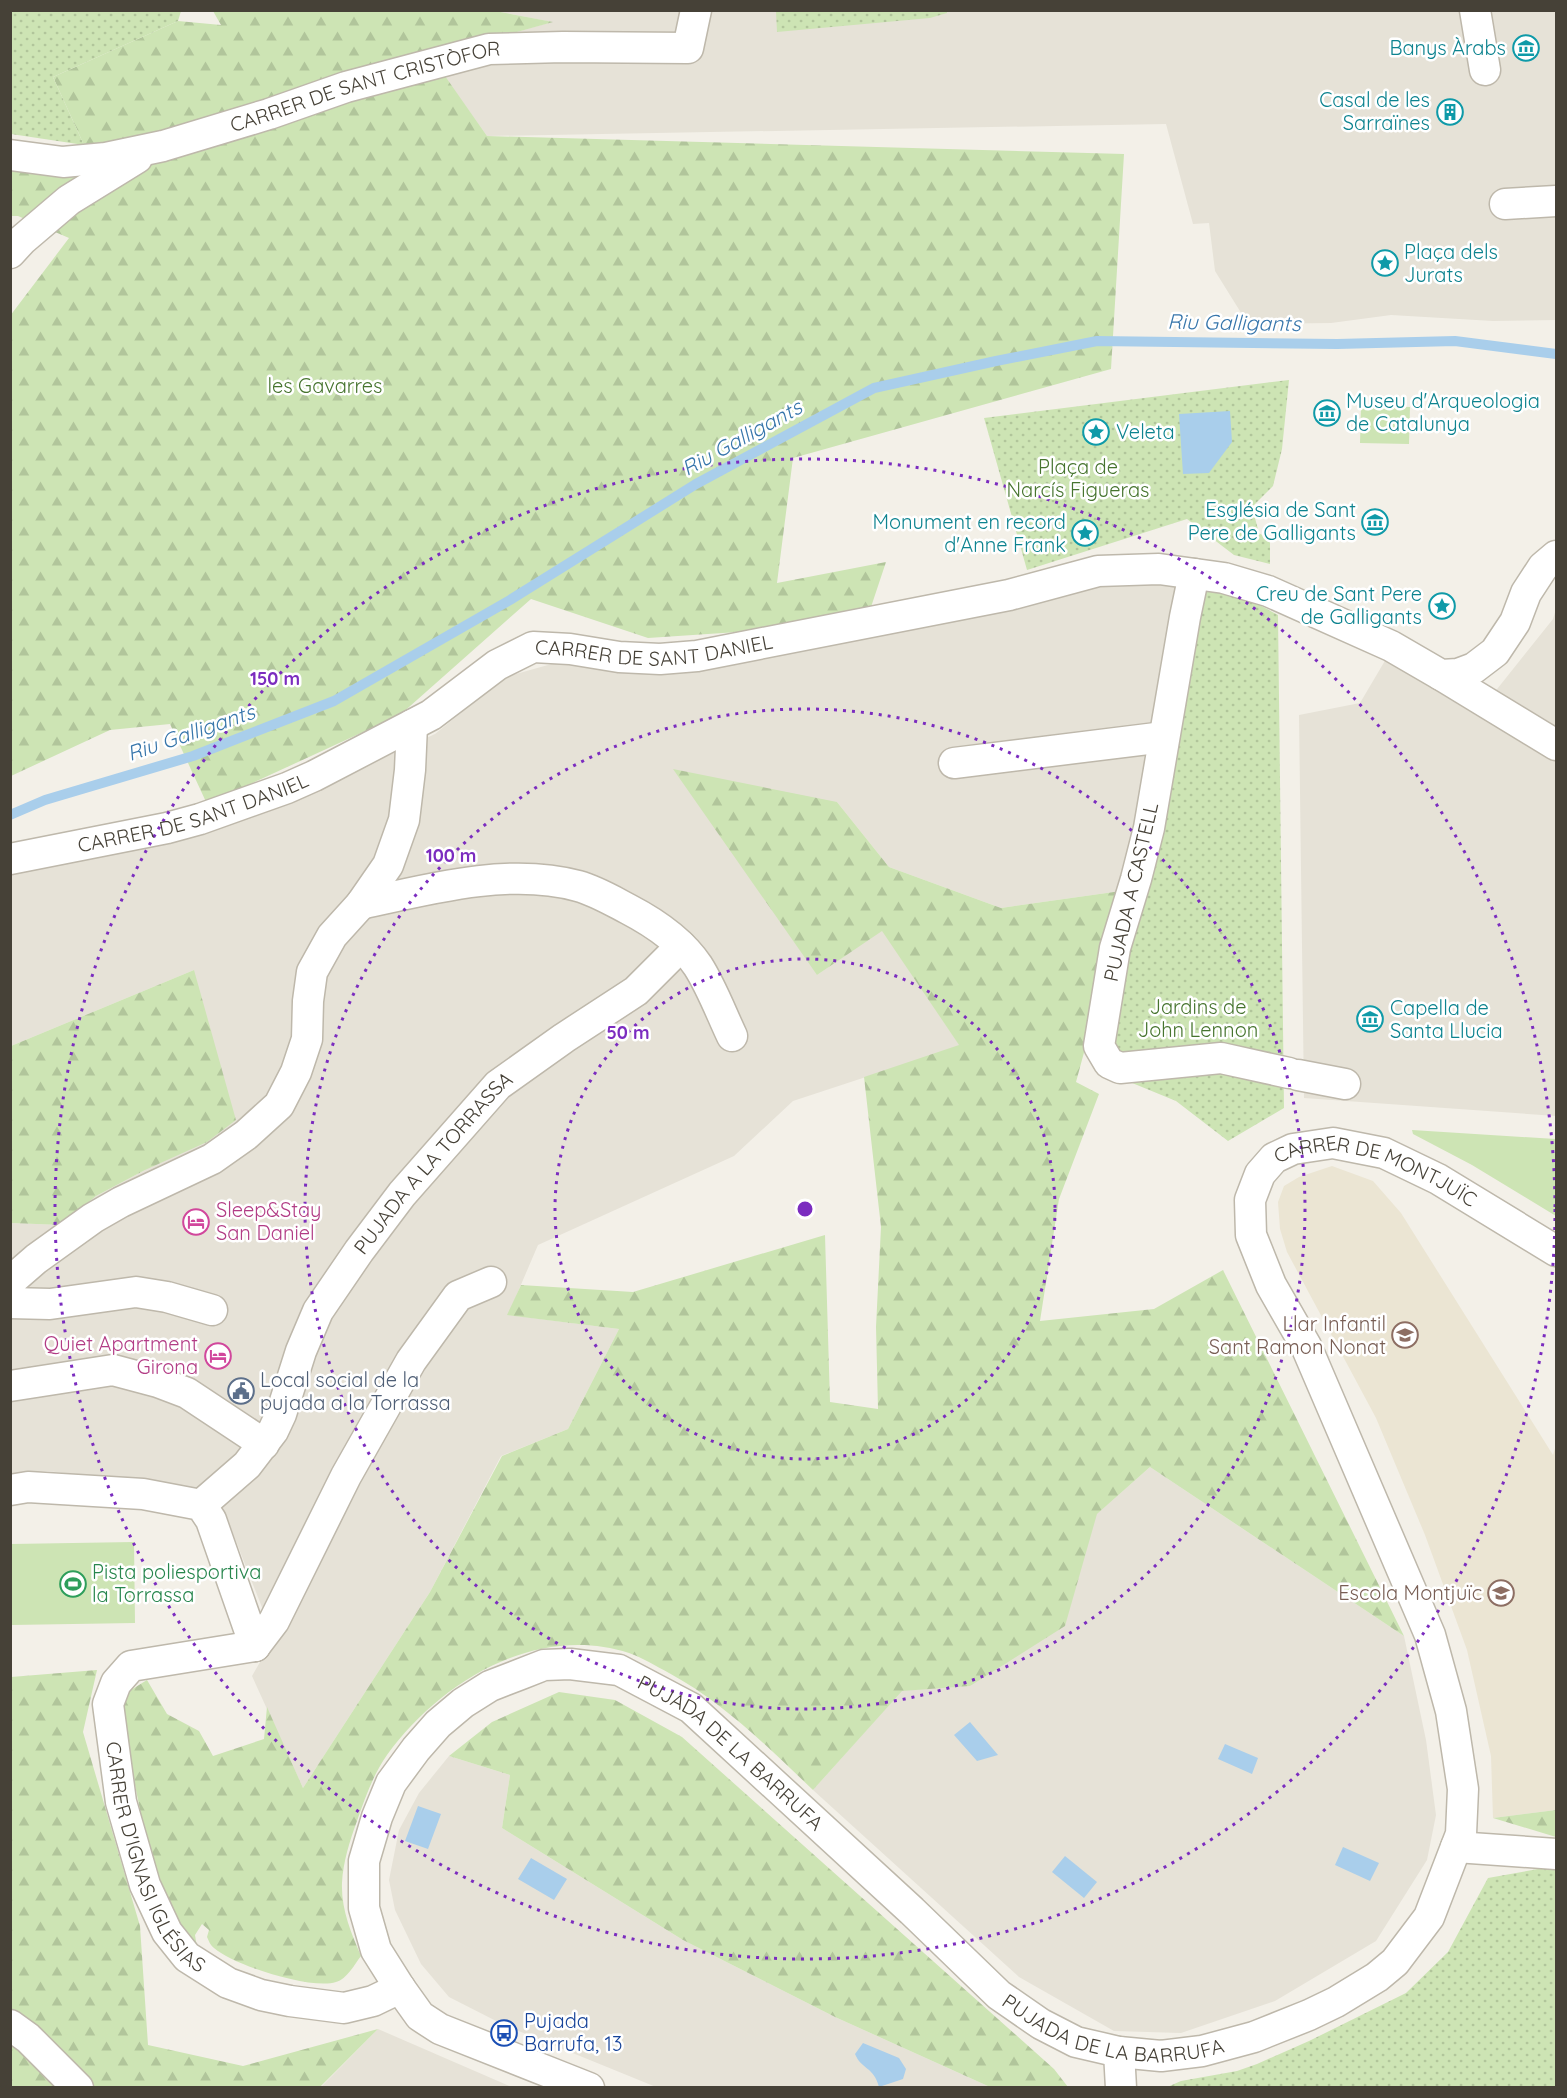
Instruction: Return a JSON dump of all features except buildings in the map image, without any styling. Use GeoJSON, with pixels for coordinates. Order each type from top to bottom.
{"type":"FeatureCollection","features":[{"type":"Feature","properties":{"kind":"street","name":"CARRER DE SANT CRISTÒFOR"},"geometry":{"type":"LineString","coordinates":[[10,155],[63,162],[106,158],[149,149],[269,114],[346,87],[498,49],[688,48],[696,10]]}},
{"type":"Feature","properties":{"kind":"street"},"geometry":{"type":"LineString","coordinates":[[1475,10],[1485,70]]}},
{"type":"Feature","properties":{"kind":"street"},"geometry":{"type":"LineString","coordinates":[[10,254],[22,240],[69,200],[120,170],[149,149]]}},
{"type":"Feature","properties":{"kind":"street"},"geometry":{"type":"LineString","coordinates":[[1505,204],[1557,201]]}},
{"type":"Feature","properties":{"kind":"street"},"geometry":{"type":"LineString","coordinates":[[1441,675],[1458,674],[1474,668],[1495,652],[1515,622],[1526,593],[1543,567],[1557,556]]}},
{"type":"Feature","properties":{"kind":"street","name":"CARRER DE SANT DANIEL"},"geometry":{"type":"LineString","coordinates":[[10,859],[128,837],[200,819],[287,788],[412,725],[443,707],[497,665],[533,646],[619,657],[660,659],[697,656],[1009,595],[1098,571],[1159,569],[1224,578],[1268,591],[1391,646],[1557,745]]}},
{"type":"Feature","properties":{"kind":"street","name":"PUJADA A CASTELL"},"geometry":{"type":"LineString","coordinates":[[1194,574],[1149,828],[1115,948],[1099,1046],[1109,1063],[1120,1068],[1221,1058],[1345,1084]]}},
{"type":"Feature","properties":{"kind":"street"},"geometry":{"type":"LineString","coordinates":[[10,1286],[36,1260],[93,1218],[212,1159],[246,1135],[279,1105],[296,1072],[308,1039],[308,1001],[312,972],[332,936],[361,903],[388,865],[404,820],[412,725]]}},
{"type":"Feature","properties":{"kind":"street"},"geometry":{"type":"LineString","coordinates":[[954,763],[1164,737]]}},
{"type":"Feature","properties":{"kind":"street"},"geometry":{"type":"LineString","coordinates":[[361,903],[442,885],[519,878],[558,881],[599,893],[646,918],[681,946],[698,966],[732,1036]]}},
{"type":"Feature","properties":{"kind":"street","name":"PUJADA A LA TORRASSA"},"geometry":{"type":"LineString","coordinates":[[201,1505],[247,1466],[264,1444],[281,1414],[301,1351],[318,1311],[402,1194],[498,1085],[636,991],[681,946]]}},
{"type":"Feature","properties":{"kind":"street","name":"CARRER DE MONTJUÏC"},"geometry":{"type":"LineString","coordinates":[[1429,1917],[1461,1834],[1463,1789],[1451,1711],[1430,1635],[1306,1346],[1271,1285],[1251,1235],[1250,1200],[1260,1174],[1274,1158],[1293,1149],[1333,1143],[1384,1153],[1438,1179],[1557,1251]]}},
{"type":"Feature","properties":{"kind":"street"},"geometry":{"type":"LineString","coordinates":[[255,1646],[274,1620],[346,1476],[411,1361],[458,1296],[491,1282]]}},
{"type":"Feature","properties":{"kind":"street"},"geometry":{"type":"LineString","coordinates":[[10,1303],[50,1304],[136,1292],[167,1297],[213,1310]]}},
{"type":"Feature","properties":{"kind":"street"},"geometry":{"type":"LineString","coordinates":[[10,1386],[113,1370],[158,1382],[187,1393],[264,1444]]}},
{"type":"Feature","properties":{"kind":"street"},"geometry":{"type":"LineString","coordinates":[[10,1490],[28,1487],[143,1494],[201,1505],[211,1520],[255,1646]]}},
{"type":"Feature","properties":{"kind":"street","name":"CARRER D'IGNASI IGLÉSIAS"},"geometry":{"type":"LineString","coordinates":[[255,1646],[131,1666],[116,1683],[108,1704],[121,1802],[145,1885],[167,1932],[187,1957],[228,1983],[261,1995],[344,2008],[373,2001],[400,1988]]}},
{"type":"Feature","properties":{"kind":"street","name":"PUJADA DE LA BARRUFA"},"geometry":{"type":"LineString","coordinates":[[589,2088],[440,2029],[420,2016],[376,1950],[364,1908],[364,1861],[377,1817],[391,1783],[438,1724],[463,1703],[490,1686],[544,1665],[570,1664],[619,1670],[691,1708],[999,1995],[1041,2024],[1076,2042],[1119,2052],[1161,2056],[1202,2051],[1254,2037],[1336,2002],[1377,1977],[1395,1962],[1429,1917]]}},
{"type":"Feature","properties":{"kind":"street"},"geometry":{"type":"LineString","coordinates":[[1456,1847],[1557,1854]]}},
{"type":"Feature","properties":{"kind":"street"},"geometry":{"type":"LineString","coordinates":[[10,2025],[28,2038],[78,2088]]}},
{"type":"Feature","properties":{"kind":"street"},"geometry":{"type":"LineString","coordinates":[[1119,2052],[1121,2088]]}},
{"type":"Feature","properties":{"kind":"shaded area"},"geometry":{"type":"Polygon","coordinates":[[[490,10],[1556,11],[1556,320],[1493,321],[1391,315],[1331,323],[1248,324],[1215,271],[1209,223],[1193,224],[1166,124],[487,136],[430,56],[552,22],[490,10]]]}},
{"type":"Feature","properties":{"kind":"shaded area"},"geometry":{"type":"Polygon","coordinates":[[[1096,580],[1184,585],[1128,890],[1001,908],[889,867],[837,802],[817,975],[882,930],[960,1046],[793,1101],[734,1156],[538,1245],[508,1315],[619,1329],[568,1429],[501,1456],[430,1592],[303,1788],[252,1676],[274,1638],[221,1503],[208,1489],[47,1471],[11,1475],[11,1223],[61,1225],[96,1196],[145,1170],[194,970],[11,1046],[11,873],[355,771],[435,734],[505,677],[555,663],[1096,580]]]}},
{"type":"Feature","properties":{"kind":"shaded area"},"geometry":{"type":"Polygon","coordinates":[[[1556,609],[1556,1116],[1304,1098],[1299,715],[1360,703],[1386,659],[1482,708],[1553,619],[1556,609]]]}},
{"type":"Feature","properties":{"kind":"shaded area","name":"Llar Infantil Sant Ramon Nonat"},"geometry":{"type":"Polygon","coordinates":[[[1332,1166],[1373,1181],[1401,1213],[1553,1455],[1556,1445],[1556,1810],[1493,1818],[1491,1756],[1467,1650],[1425,1535],[1376,1418],[1287,1252],[1280,1229],[1278,1202],[1284,1186],[1299,1177],[1332,1166]]]}},
{"type":"Feature","properties":{"kind":"shaded area"},"geometry":{"type":"Polygon","coordinates":[[[1150,1467],[1404,1636],[1426,1740],[1436,1815],[1427,1860],[1376,1941],[1275,2001],[1181,2033],[1114,2031],[1019,1977],[813,1790],[902,1690],[970,1686],[1091,1519],[1150,1467]]]}},
{"type":"Feature","properties":{"kind":"shaded area"},"geometry":{"type":"Polygon","coordinates":[[[449,1756],[510,1775],[502,1828],[683,1940],[835,2017],[990,2087],[656,2087],[504,2025],[449,1997],[421,1964],[395,1910],[389,1880],[399,1830],[419,1793],[449,1756]]]}},
{"type":"Feature","properties":{"kind":"shaded area"},"geometry":{"type":"Polygon","coordinates":[[[378,2029],[512,2087],[320,2088],[378,2029]]]}},
{"type":"Feature","properties":{"kind":"green space","name":"les Gavarres"},"geometry":{"type":"Polygon","coordinates":[[[490,10],[553,22],[431,56],[487,136],[1124,154],[1111,369],[793,458],[777,583],[886,562],[868,616],[768,630],[648,638],[531,599],[400,715],[207,804],[170,724],[110,730],[11,776],[10,316],[69,238],[18,216],[11,216],[11,165],[84,145],[53,77],[178,21],[221,25],[213,11],[490,10]]]}},
{"type":"Feature","properties":{"kind":"green space"},"geometry":{"type":"Polygon","coordinates":[[[11,11],[181,11],[178,21],[53,77],[84,145],[11,134],[11,11]]]}},
{"type":"Feature","properties":{"kind":"green space"},"geometry":{"type":"Polygon","coordinates":[[[776,11],[947,11],[947,13],[930,18],[777,32],[776,11]]]}},
{"type":"Feature","properties":{"kind":"green space","name":"Plaça de Narcís Figueras"},"geometry":{"type":"Polygon","coordinates":[[[1289,380],[1282,449],[1273,486],[1252,507],[1259,533],[1270,540],[1270,564],[1234,555],[1187,519],[1027,570],[984,418],[1289,380]]]}},
{"type":"Feature","properties":{"kind":"green space"},"geometry":{"type":"Polygon","coordinates":[[[1361,406],[1410,407],[1409,444],[1360,443],[1361,406]]]}},
{"type":"Feature","properties":{"kind":"green space","name":"Jardins de John Lennon"},"geometry":{"type":"Polygon","coordinates":[[[1201,584],[1245,597],[1278,615],[1284,1108],[1228,1141],[1176,1101],[1103,1071],[1201,584]]]}},
{"type":"Feature","properties":{"kind":"green space"},"geometry":{"type":"Polygon","coordinates":[[[673,769],[837,802],[889,867],[1001,908],[1128,890],[1076,1082],[1099,1094],[1059,1199],[1040,1321],[1154,1309],[1223,1270],[1404,1636],[1150,1467],[1097,1514],[1065,1626],[970,1686],[902,1691],[813,1790],[727,1712],[689,1685],[639,1657],[594,1646],[559,1646],[526,1653],[493,1665],[462,1683],[434,1704],[409,1728],[387,1755],[378,1771],[354,1828],[344,1867],[342,1893],[345,1911],[361,1956],[344,1978],[324,1984],[309,1982],[273,1974],[238,1962],[214,1948],[207,1937],[209,1930],[202,1924],[195,1935],[197,1947],[181,1930],[147,1845],[119,1705],[126,1693],[147,1680],[167,1714],[199,1731],[213,1756],[264,1739],[267,1707],[303,1788],[430,1592],[502,1456],[568,1429],[619,1329],[507,1315],[521,1285],[633,1292],[825,1235],[830,1402],[878,1409],[876,1327],[881,1227],[864,1077],[959,1045],[882,931],[817,975],[673,769]]]}},
{"type":"Feature","properties":{"kind":"green space"},"geometry":{"type":"Polygon","coordinates":[[[194,970],[236,1120],[207,1142],[145,1170],[96,1196],[61,1225],[11,1223],[11,1046],[194,970]]]}},
{"type":"Feature","properties":{"kind":"green space"},"geometry":{"type":"Polygon","coordinates":[[[1412,1130],[1556,1139],[1556,1216],[1472,1165],[1413,1134],[1412,1130]]]}},
{"type":"Feature","properties":{"kind":"green space","name":"Pista poliesportiva la Torrassa"},"geometry":{"type":"Polygon","coordinates":[[[134,1542],[135,1623],[11,1625],[11,1544],[134,1542]]]}},
{"type":"Feature","properties":{"kind":"green space"},"geometry":{"type":"Polygon","coordinates":[[[97,1670],[83,1732],[140,1926],[148,2045],[243,2066],[378,2029],[320,2087],[11,2088],[11,1677],[97,1670]]]}},
{"type":"Feature","properties":{"kind":"green space"},"geometry":{"type":"Polygon","coordinates":[[[559,1692],[615,1700],[682,1737],[1054,2069],[1068,2087],[990,2087],[835,2017],[683,1940],[502,1828],[510,1775],[449,1756],[492,1722],[559,1692]]]}},
{"type":"Feature","properties":{"kind":"green space"},"geometry":{"type":"Polygon","coordinates":[[[1556,1810],[1556,1837],[1493,1818],[1556,1810]]]}},
{"type":"Feature","properties":{"kind":"green space"},"geometry":{"type":"Polygon","coordinates":[[[1549,1867],[1556,1869],[1556,2087],[1165,2088],[1181,2081],[1237,2071],[1257,2064],[1406,1993],[1448,1952],[1488,1878],[1549,1867]]]}},
{"type":"Feature","properties":{"kind":"water"},"geometry":{"type":"Polygon","coordinates":[[[1230,411],[1232,442],[1209,473],[1183,474],[1179,414],[1230,411]]]}},
{"type":"Feature","properties":{"kind":"water"},"geometry":{"type":"Polygon","coordinates":[[[970,1722],[998,1755],[977,1761],[954,1735],[970,1722]]]}},
{"type":"Feature","properties":{"kind":"water"},"geometry":{"type":"Polygon","coordinates":[[[1225,1744],[1258,1758],[1252,1774],[1218,1759],[1225,1744]]]}},
{"type":"Feature","properties":{"kind":"water"},"geometry":{"type":"Polygon","coordinates":[[[418,1806],[441,1814],[428,1849],[405,1841],[418,1806]]]}},
{"type":"Feature","properties":{"kind":"water"},"geometry":{"type":"Polygon","coordinates":[[[1343,1847],[1379,1863],[1370,1881],[1335,1865],[1343,1847]]]}},
{"type":"Feature","properties":{"kind":"water"},"geometry":{"type":"Polygon","coordinates":[[[1065,1856],[1097,1882],[1084,1898],[1052,1872],[1065,1856]]]}},
{"type":"Feature","properties":{"kind":"water"},"geometry":{"type":"Polygon","coordinates":[[[531,1858],[567,1879],[554,1900],[518,1879],[531,1858]]]}},
{"type":"Feature","properties":{"kind":"water"},"geometry":{"type":"Polygon","coordinates":[[[863,2043],[899,2058],[906,2069],[903,2079],[879,2087],[877,2080],[855,2054],[863,2043]]]}},
{"type":"Feature","properties":{"kind":"waterway","name":"Riu Galligants"},"geometry":{"type":"LineString","coordinates":[[10,815],[45,800],[193,756],[334,701],[510,600],[696,484],[874,388],[1097,341],[1337,344],[1455,341],[1556,354]]}},
{"type":"Feature","properties":{"kind":"place","name":"Banys Àrabs"},"geometry":{"type":"Point","coordinates":[1526,48]}},
{"type":"Feature","properties":{"kind":"place","name":"Casal de les Sarraïnes"},"geometry":{"type":"Point","coordinates":[1450,112]}},
{"type":"Feature","properties":{"kind":"place","name":"Plaça dels Jurats"},"geometry":{"type":"Point","coordinates":[1385,263]}},
{"type":"Feature","properties":{"kind":"place","name":"Museu d'Arqueologia de Catalunya"},"geometry":{"type":"Point","coordinates":[1327,413]}},
{"type":"Feature","properties":{"kind":"place","name":"Veleta"},"geometry":{"type":"Point","coordinates":[1096,432]}},
{"type":"Feature","properties":{"kind":"place","name":"Església de Sant Pere de Galligants"},"geometry":{"type":"Point","coordinates":[1375,522]}},
{"type":"Feature","properties":{"kind":"place","name":"Monument en record d'Anne Frank"},"geometry":{"type":"Point","coordinates":[1085,533]}},
{"type":"Feature","properties":{"kind":"place","name":"Creu de Sant Pere de Galligants"},"geometry":{"type":"Point","coordinates":[1442,606]}},
{"type":"Feature","properties":{"kind":"place","name":"Capella de Santa Llucia"},"geometry":{"type":"Point","coordinates":[1370,1019]}},
{"type":"Feature","properties":{"kind":"place","name":"Sleep&Stay San Daniel"},"geometry":{"type":"Point","coordinates":[196,1222]}},
{"type":"Feature","properties":{"kind":"place","name":"Llar Infantil Sant Ramon Nonat"},"geometry":{"type":"Point","coordinates":[1405,1335]}},
{"type":"Feature","properties":{"kind":"place","name":"Quiet Apartment Girona"},"geometry":{"type":"Point","coordinates":[218,1356]}},
{"type":"Feature","properties":{"kind":"place","name":"Local social de la pujada a la Torrassa"},"geometry":{"type":"Point","coordinates":[241,1391]}},
{"type":"Feature","properties":{"kind":"place","name":"Pista poliesportiva la Torrassa"},"geometry":{"type":"Point","coordinates":[73,1584]}},
{"type":"Feature","properties":{"kind":"place","name":"Escola Montjuïc"},"geometry":{"type":"Point","coordinates":[1501,1593]}},
{"type":"Feature","properties":{"kind":"place","name":"Pujada Barrufa, 13"},"geometry":{"type":"Point","coordinates":[504,2033]}}]}
